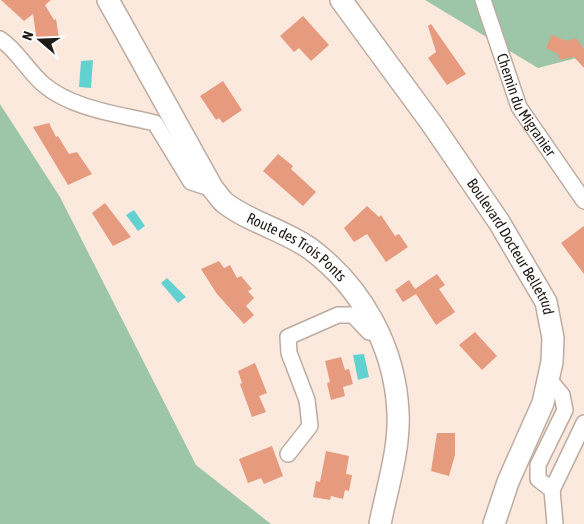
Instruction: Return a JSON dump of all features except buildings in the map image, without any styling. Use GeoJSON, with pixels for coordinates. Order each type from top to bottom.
{"type":"FeatureCollection","features":[{"type":"Feature","properties":{"kind":"street","name":"Route des Trois Ponts"},"geometry":{"type":"LineString","coordinates":[[108,0],[213,189],[225,203],[311,249],[334,270],[358,297],[380,333],[391,363],[398,413],[395,456],[380,524]]}},
{"type":"Feature","properties":{"kind":"street","name":"Boulevard Docteur Belletrud"},"geometry":{"type":"LineString","coordinates":[[341,0],[432,124],[499,222],[546,302],[553,338],[552,362],[543,402],[508,482],[494,524]]}},
{"type":"Feature","properties":{"kind":"street","name":"Chemin du Migranier"},"geometry":{"type":"LineString","coordinates":[[483,0],[519,107],[584,201]]}},
{"type":"Feature","properties":{"kind":"street"},"geometry":{"type":"LineString","coordinates":[[0,39],[10,46],[24,65],[43,84],[68,100],[155,123],[190,182],[213,189]]}},
{"type":"Feature","properties":{"kind":"street"},"geometry":{"type":"LineString","coordinates":[[288,454],[310,426],[307,400],[289,353],[288,338],[338,316],[353,315],[369,332],[380,333]]}},
{"type":"Feature","properties":{"kind":"street"},"geometry":{"type":"LineString","coordinates":[[548,378],[562,395],[564,410],[538,464],[538,479],[552,490]]}},
{"type":"Feature","properties":{"kind":"street"},"geometry":{"type":"LineString","coordinates":[[555,524],[552,490],[584,423]]}},
{"type":"Feature","properties":{"kind":"green space"},"geometry":{"type":"Polygon","coordinates":[[[425,0],[584,0],[584,56],[538,68],[425,0]]]}},
{"type":"Feature","properties":{"kind":"green space"},"geometry":{"type":"Polygon","coordinates":[[[0,104],[60,197],[196,465],[271,524],[0,524],[0,104]]]}},
{"type":"Feature","properties":{"kind":"water"},"geometry":{"type":"Polygon","coordinates":[[[93,60],[91,88],[79,87],[81,61],[93,60]]]}},
{"type":"Feature","properties":{"kind":"water"},"geometry":{"type":"Polygon","coordinates":[[[134,210],[145,226],[138,231],[126,215],[134,210]]]}},
{"type":"Feature","properties":{"kind":"water"},"geometry":{"type":"Polygon","coordinates":[[[167,278],[186,297],[178,303],[161,283],[167,278]]]}},
{"type":"Feature","properties":{"kind":"water"},"geometry":{"type":"Polygon","coordinates":[[[364,354],[369,377],[358,380],[353,355],[364,354]]]}}]}
